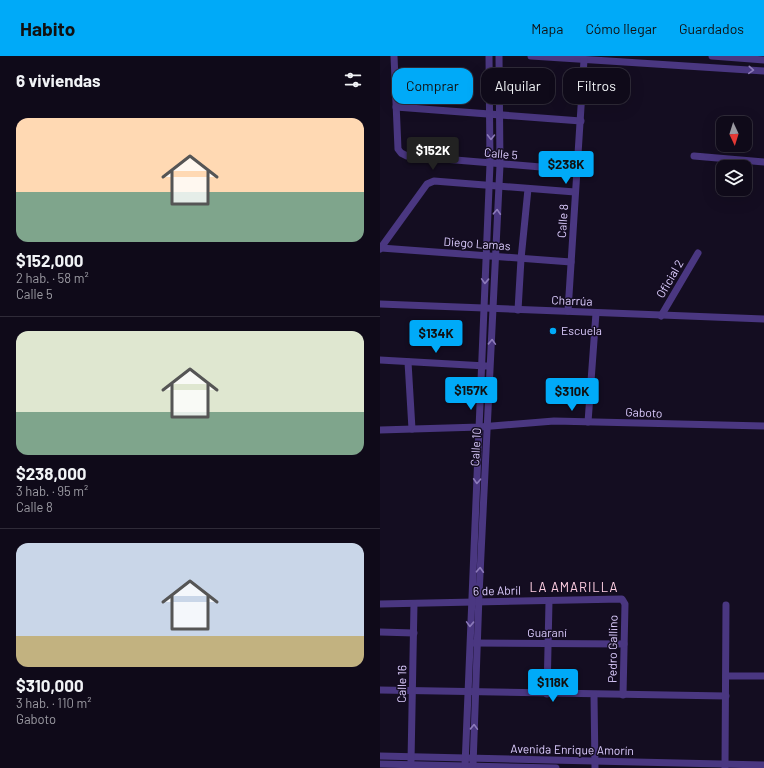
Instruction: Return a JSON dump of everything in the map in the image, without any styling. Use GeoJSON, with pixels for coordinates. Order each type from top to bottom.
{"type":"FeatureCollection","features":[{"type":"Feature","properties":{"kind":"street"},"geometry":{"type":"LineString","coordinates":[[394,56],[396,106],[581,121]]}},
{"type":"Feature","properties":{"kind":"street","name":"Calle 10"},"geometry":{"type":"LineString","coordinates":[[465,763],[490,186],[491,114],[489,56]]}},
{"type":"Feature","properties":{"kind":"street","name":"Calle 10"},"geometry":{"type":"LineString","coordinates":[[473,763],[477,643],[500,165],[501,114],[499,56]]}},
{"type":"Feature","properties":{"kind":"street"},"geometry":{"type":"LineString","coordinates":[[531,56],[764,71]]}},
{"type":"Feature","properties":{"kind":"street"},"geometry":{"type":"LineString","coordinates":[[712,56],[764,60]]}},
{"type":"Feature","properties":{"kind":"street"},"geometry":{"type":"LineString","coordinates":[[736,57],[736,69]]}},
{"type":"Feature","properties":{"kind":"street","name":"Calle 8"},"geometry":{"type":"LineString","coordinates":[[568,311],[584,60]]}},
{"type":"Feature","properties":{"kind":"street","name":"Calle 5"},"geometry":{"type":"LineString","coordinates":[[396,106],[398,149],[401,153],[407,156],[500,165],[577,170]]}},
{"type":"Feature","properties":{"kind":"street"},"geometry":{"type":"LineString","coordinates":[[694,156],[764,162]]}},
{"type":"Feature","properties":{"kind":"street"},"geometry":{"type":"LineString","coordinates":[[380,248],[427,184],[434,181],[575,192]]}},
{"type":"Feature","properties":{"kind":"street"},"geometry":{"type":"LineString","coordinates":[[518,310],[520,259],[528,189]]}},
{"type":"Feature","properties":{"kind":"street","name":"Diego Lamas"},"geometry":{"type":"LineString","coordinates":[[380,248],[571,262]]}},
{"type":"Feature","properties":{"kind":"street","name":"Oficial 2"},"geometry":{"type":"LineString","coordinates":[[661,316],[698,253]]}},
{"type":"Feature","properties":{"kind":"street","name":"Charrúa"},"geometry":{"type":"LineString","coordinates":[[380,304],[493,310],[568,311],[661,316],[764,319]]}},
{"type":"Feature","properties":{"kind":"street"},"geometry":{"type":"LineString","coordinates":[[588,422],[596,313]]}},
{"type":"Feature","properties":{"kind":"street"},"geometry":{"type":"LineString","coordinates":[[380,360],[491,367]]}},
{"type":"Feature","properties":{"kind":"street"},"geometry":{"type":"LineString","coordinates":[[408,362],[412,429]]}},
{"type":"Feature","properties":{"kind":"street","name":"Gaboto"},"geometry":{"type":"LineString","coordinates":[[380,430],[480,427],[554,421],[764,426]]}},
{"type":"Feature","properties":{"kind":"street","name":"6 de Abril"},"geometry":{"type":"LineString","coordinates":[[380,604],[622,599],[625,604]]}},
{"type":"Feature","properties":{"kind":"street"},"geometry":{"type":"LineString","coordinates":[[548,694],[549,601]]}},
{"type":"Feature","properties":{"kind":"street","name":"Calle 16"},"geometry":{"type":"LineString","coordinates":[[411,765],[414,604]]}},
{"type":"Feature","properties":{"kind":"street","name":"Pedro Gallino"},"geometry":{"type":"LineString","coordinates":[[623,695],[625,604]]}},
{"type":"Feature","properties":{"kind":"street"},"geometry":{"type":"LineString","coordinates":[[725,766],[726,606]]}},
{"type":"Feature","properties":{"kind":"street"},"geometry":{"type":"LineString","coordinates":[[380,632],[414,632]]}},
{"type":"Feature","properties":{"kind":"street","name":"Guaraní"},"geometry":{"type":"LineString","coordinates":[[469,643],[624,644]]}},
{"type":"Feature","properties":{"kind":"street"},"geometry":{"type":"LineString","coordinates":[[726,676],[764,676]]}},
{"type":"Feature","properties":{"kind":"street"},"geometry":{"type":"LineString","coordinates":[[380,690],[594,695],[726,696]]}},
{"type":"Feature","properties":{"kind":"street"},"geometry":{"type":"LineString","coordinates":[[594,695],[595,765]]}},
{"type":"Feature","properties":{"kind":"street","name":"Avenida Enrique Amorín"},"geometry":{"type":"LineString","coordinates":[[380,756],[411,757],[422,764]]}},
{"type":"Feature","properties":{"kind":"street","name":"Avenida Enrique Amorín"},"geometry":{"type":"LineString","coordinates":[[380,764],[411,765],[473,763],[488,765],[764,765]]}},
{"type":"Feature","properties":{"kind":"street","name":"Avenida Enrique Amorín"},"geometry":{"type":"LineString","coordinates":[[549,765],[556,768]]}},
{"type":"Feature","properties":{"kind":"place","name":"Escuela"},"geometry":{"type":"Point","coordinates":[553,331]}},
{"type":"Feature","properties":{"kind":"district","name":"LA AMARILLA"},"geometry":{"type":"Point","coordinates":[574,587]}}]}
